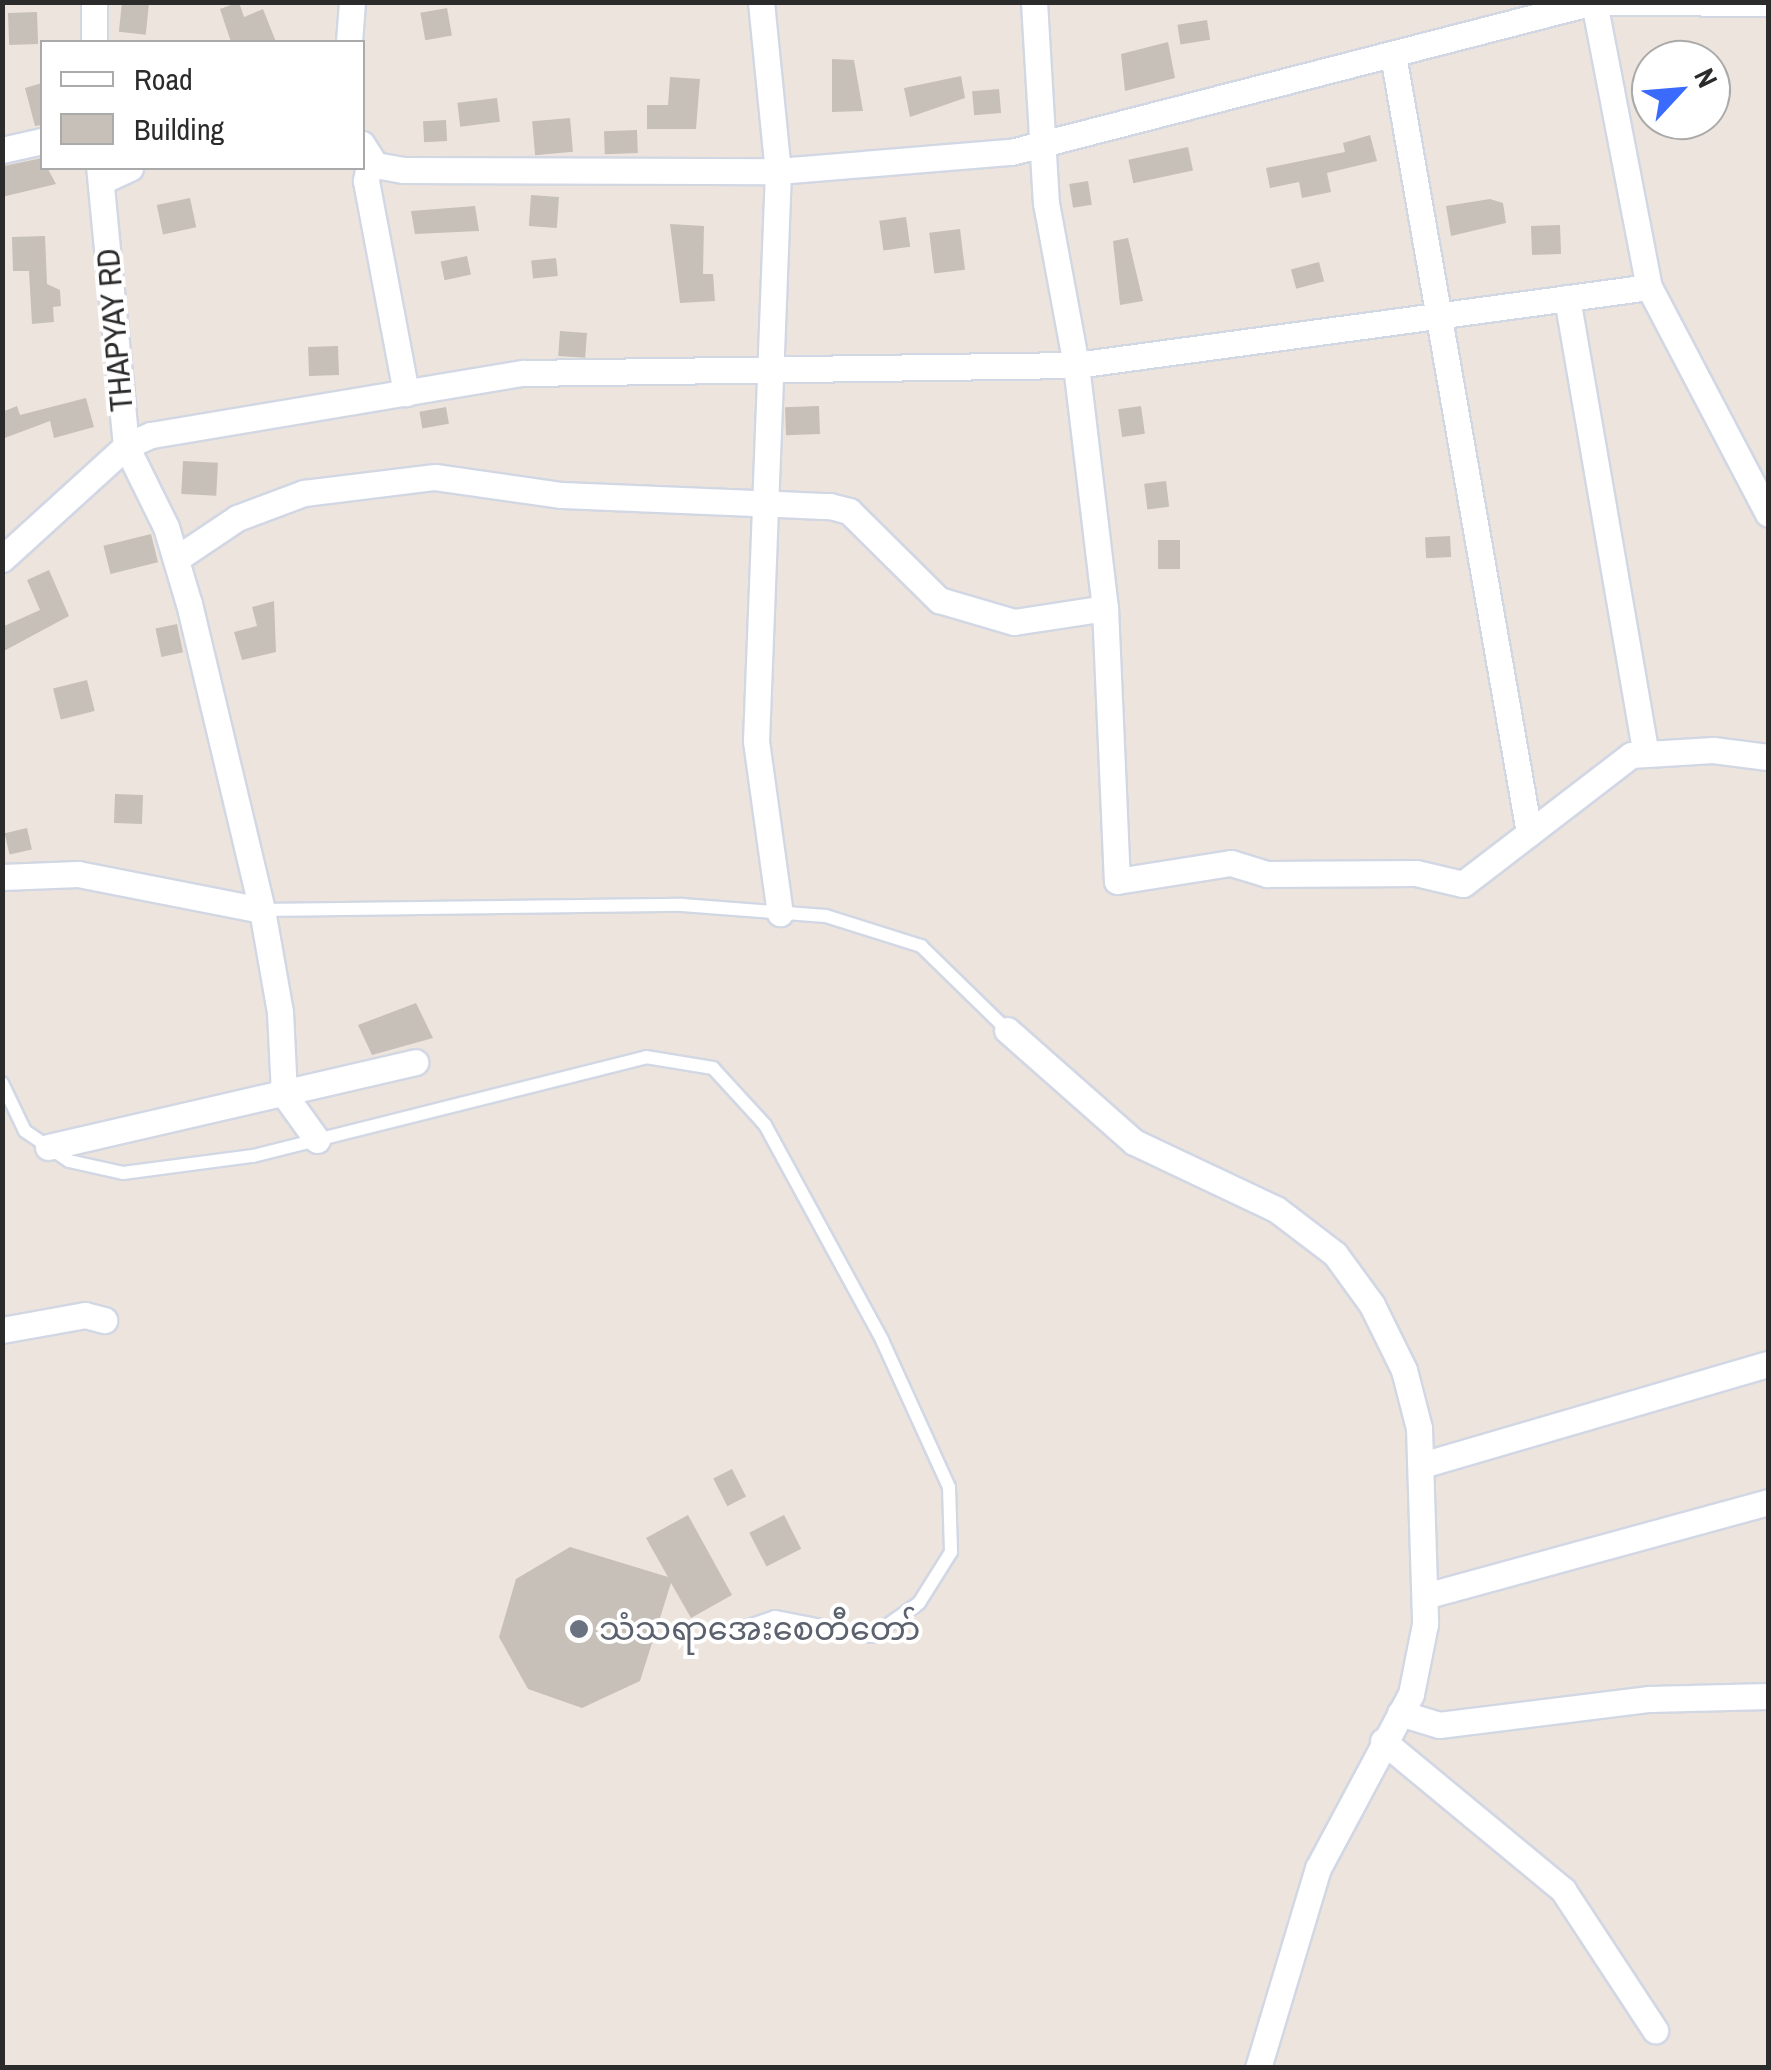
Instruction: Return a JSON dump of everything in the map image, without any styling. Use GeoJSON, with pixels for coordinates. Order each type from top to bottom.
{"type":"FeatureCollection","features":[{"type":"Feature","properties":{"kind":"street"},"geometry":{"type":"LineString","coordinates":[[94,2],[94,40]]}},
{"type":"Feature","properties":{"kind":"street"},"geometry":{"type":"LineString","coordinates":[[349,40],[352,2]]}},
{"type":"Feature","properties":{"kind":"street"},"geometry":{"type":"LineString","coordinates":[[760,2],[778,171],[762,503],[756,742],[780,913]]}},
{"type":"Feature","properties":{"kind":"street"},"geometry":{"type":"LineString","coordinates":[[1034,2],[1039,146],[1076,365],[1105,608],[1117,881],[1231,863],[1267,874],[1416,873],[1463,884],[1528,834],[1584,783],[1645,751],[1768,757]]}},
{"type":"Feature","properties":{"kind":"street"},"geometry":{"type":"LineString","coordinates":[[406,393],[366,182],[366,151],[403,170],[778,171],[1039,146],[1594,2],[1648,287],[1768,514]]}},
{"type":"Feature","properties":{"kind":"street"},"geometry":{"type":"LineString","coordinates":[[1603,2],[1768,3]]}},
{"type":"Feature","properties":{"kind":"street"},"geometry":{"type":"LineString","coordinates":[[1393,54],[1528,834]]}},
{"type":"Feature","properties":{"kind":"street"},"geometry":{"type":"LineString","coordinates":[[2,150],[40,141]]}},
{"type":"Feature","properties":{"kind":"street","name":"THAPYAY RD"},"geometry":{"type":"LineString","coordinates":[[2,559],[126,446],[100,174]]}},
{"type":"Feature","properties":{"kind":"street"},"geometry":{"type":"LineString","coordinates":[[317,1140],[284,1094],[280,1012],[262,910],[176,559],[126,446],[151,435],[522,373],[770,376],[1076,365],[1648,287]]}},
{"type":"Feature","properties":{"kind":"street"},"geometry":{"type":"LineString","coordinates":[[1567,298],[1645,751]]}},
{"type":"Feature","properties":{"kind":"street"},"geometry":{"type":"LineString","coordinates":[[176,559],[236,518],[304,493],[402,478],[849,511],[916,585],[986,616],[1049,620],[1105,608]]}},
{"type":"Feature","properties":{"kind":"street"},"geometry":{"type":"LineString","coordinates":[[2,878],[78,874],[262,910]]}},
{"type":"Feature","properties":{"kind":"street"},"geometry":{"type":"LineString","coordinates":[[1007,1030],[1134,1142],[1276,1209],[1334,1254],[1372,1305],[1404,1370],[1422,1466],[1425,1596],[1412,1694],[1382,1741],[1318,1868],[1260,2066]]}},
{"type":"Feature","properties":{"kind":"street"},"geometry":{"type":"LineString","coordinates":[[48,1147],[415,1062]]}},
{"type":"Feature","properties":{"kind":"street"},"geometry":{"type":"LineString","coordinates":[[2,1330],[85,1314],[104,1320]]}},
{"type":"Feature","properties":{"kind":"street"},"geometry":{"type":"LineString","coordinates":[[1422,1466],[1768,1364]]}},
{"type":"Feature","properties":{"kind":"street"},"geometry":{"type":"LineString","coordinates":[[1425,1596],[1768,1502]]}},
{"type":"Feature","properties":{"kind":"street"},"geometry":{"type":"LineString","coordinates":[[1400,1712],[1439,1725],[1682,1696],[1768,1696]]}},
{"type":"Feature","properties":{"kind":"street"},"geometry":{"type":"LineString","coordinates":[[1382,1741],[1563,1890],[1655,2030]]}},
{"type":"Feature","properties":{"kind":"lane"},"geometry":{"type":"LineString","coordinates":[[262,910],[682,905],[826,916],[921,946],[1007,1030]]}},
{"type":"Feature","properties":{"kind":"lane"},"geometry":{"type":"LineString","coordinates":[[2,1083],[25,1131],[69,1160],[123,1173],[317,1140],[646,1057],[712,1068],[765,1126],[882,1340],[949,1487],[951,1552],[919,1603],[872,1636],[776,1617],[746,1627]]}},
{"type":"Feature","properties":{"kind":"building"},"geometry":{"type":"Polygon","coordinates":[[[122,2],[149,5],[146,35],[119,32],[122,2]]]}},
{"type":"Feature","properties":{"kind":"building"},"geometry":{"type":"Polygon","coordinates":[[[239,2],[244,17],[263,9],[275,40],[230,40],[220,9],[239,2]]]}},
{"type":"Feature","properties":{"kind":"building"},"geometry":{"type":"Polygon","coordinates":[[[447,8],[452,36],[425,40],[420,13],[447,8]]]}},
{"type":"Feature","properties":{"kind":"building"},"geometry":{"type":"Polygon","coordinates":[[[37,12],[38,44],[9,45],[8,13],[37,12]]]}},
{"type":"Feature","properties":{"kind":"building"},"geometry":{"type":"Polygon","coordinates":[[[1207,20],[1210,40],[1180,44],[1177,25],[1207,20]]]}},
{"type":"Feature","properties":{"kind":"building"},"geometry":{"type":"Polygon","coordinates":[[[1168,42],[1175,78],[1125,91],[1121,54],[1168,42]]]}},
{"type":"Feature","properties":{"kind":"building"},"geometry":{"type":"Polygon","coordinates":[[[832,59],[854,60],[863,111],[832,112],[832,59]]]}},
{"type":"Feature","properties":{"kind":"building"},"geometry":{"type":"Polygon","coordinates":[[[961,76],[965,98],[910,117],[904,88],[961,76]]]}},
{"type":"Feature","properties":{"kind":"building"},"geometry":{"type":"Polygon","coordinates":[[[670,77],[700,79],[696,129],[647,129],[647,105],[668,105],[670,77]]]}},
{"type":"Feature","properties":{"kind":"building"},"geometry":{"type":"Polygon","coordinates":[[[40,84],[40,125],[35,126],[25,88],[40,84]]]}},
{"type":"Feature","properties":{"kind":"building"},"geometry":{"type":"Polygon","coordinates":[[[999,89],[1001,113],[974,115],[972,91],[999,89]]]}},
{"type":"Feature","properties":{"kind":"building"},"geometry":{"type":"Polygon","coordinates":[[[497,98],[500,122],[460,127],[457,103],[497,98]]]}},
{"type":"Feature","properties":{"kind":"building"},"geometry":{"type":"Polygon","coordinates":[[[570,118],[573,152],[535,155],[532,121],[570,118]]]}},
{"type":"Feature","properties":{"kind":"building"},"geometry":{"type":"Polygon","coordinates":[[[446,120],[447,141],[424,142],[423,121],[446,120]]]}},
{"type":"Feature","properties":{"kind":"building"},"geometry":{"type":"Polygon","coordinates":[[[637,130],[638,153],[605,154],[604,131],[637,130]]]}},
{"type":"Feature","properties":{"kind":"building"},"geometry":{"type":"Polygon","coordinates":[[[1370,135],[1377,161],[1327,173],[1331,192],[1302,198],[1299,182],[1270,188],[1266,168],[1345,152],[1343,143],[1370,135]]]}},
{"type":"Feature","properties":{"kind":"building"},"geometry":{"type":"Polygon","coordinates":[[[1188,147],[1193,170],[1133,183],[1128,160],[1188,147]]]}},
{"type":"Feature","properties":{"kind":"building"},"geometry":{"type":"Polygon","coordinates":[[[40,158],[40,170],[48,170],[56,184],[2,197],[4,166],[40,158]]]}},
{"type":"Feature","properties":{"kind":"building"},"geometry":{"type":"Polygon","coordinates":[[[1088,181],[1092,205],[1073,208],[1069,184],[1088,181]]]}},
{"type":"Feature","properties":{"kind":"building"},"geometry":{"type":"Polygon","coordinates":[[[531,195],[559,197],[557,228],[529,226],[531,195]]]}},
{"type":"Feature","properties":{"kind":"building"},"geometry":{"type":"Polygon","coordinates":[[[190,198],[196,227],[163,234],[157,205],[190,198]]]}},
{"type":"Feature","properties":{"kind":"building"},"geometry":{"type":"Polygon","coordinates":[[[1490,199],[1503,203],[1506,223],[1451,236],[1446,206],[1490,199]]]}},
{"type":"Feature","properties":{"kind":"building"},"geometry":{"type":"Polygon","coordinates":[[[475,206],[479,231],[415,234],[411,211],[475,206]]]}},
{"type":"Feature","properties":{"kind":"building"},"geometry":{"type":"Polygon","coordinates":[[[906,217],[910,247],[883,250],[879,221],[906,217]]]}},
{"type":"Feature","properties":{"kind":"building"},"geometry":{"type":"Polygon","coordinates":[[[670,224],[704,226],[703,274],[713,274],[715,301],[680,303],[670,224]]]}},
{"type":"Feature","properties":{"kind":"building"},"geometry":{"type":"Polygon","coordinates":[[[1560,225],[1561,254],[1532,255],[1531,226],[1560,225]]]}},
{"type":"Feature","properties":{"kind":"building"},"geometry":{"type":"Polygon","coordinates":[[[960,229],[965,270],[934,273],[929,233],[960,229]]]}},
{"type":"Feature","properties":{"kind":"building"},"geometry":{"type":"Polygon","coordinates":[[[45,236],[47,284],[60,290],[61,306],[53,307],[54,322],[32,324],[29,271],[13,271],[12,237],[45,236]]]}},
{"type":"Feature","properties":{"kind":"building"},"geometry":{"type":"Polygon","coordinates":[[[1128,238],[1143,301],[1120,305],[1113,241],[1128,238]]]}},
{"type":"Feature","properties":{"kind":"building"},"geometry":{"type":"Polygon","coordinates":[[[467,256],[471,275],[445,280],[441,262],[467,256]]]}},
{"type":"Feature","properties":{"kind":"building"},"geometry":{"type":"Polygon","coordinates":[[[556,258],[558,276],[533,279],[531,261],[556,258]]]}},
{"type":"Feature","properties":{"kind":"building"},"geometry":{"type":"Polygon","coordinates":[[[1319,262],[1324,281],[1296,289],[1291,270],[1319,262]]]}},
{"type":"Feature","properties":{"kind":"building"},"geometry":{"type":"Polygon","coordinates":[[[560,331],[587,333],[585,358],[558,356],[560,331]]]}},
{"type":"Feature","properties":{"kind":"building"},"geometry":{"type":"Polygon","coordinates":[[[338,346],[339,375],[309,376],[308,347],[338,346]]]}},
{"type":"Feature","properties":{"kind":"building"},"geometry":{"type":"Polygon","coordinates":[[[86,398],[94,427],[54,438],[50,421],[2,439],[2,412],[17,406],[20,415],[86,398]]]}},
{"type":"Feature","properties":{"kind":"building"},"geometry":{"type":"Polygon","coordinates":[[[819,406],[820,434],[786,435],[785,407],[819,406]]]}},
{"type":"Feature","properties":{"kind":"building"},"geometry":{"type":"Polygon","coordinates":[[[1141,406],[1145,434],[1122,437],[1118,409],[1141,406]]]}},
{"type":"Feature","properties":{"kind":"building"},"geometry":{"type":"Polygon","coordinates":[[[446,407],[449,424],[422,428],[419,412],[446,407]]]}},
{"type":"Feature","properties":{"kind":"building"},"geometry":{"type":"Polygon","coordinates":[[[183,461],[218,463],[216,496],[181,494],[183,461]]]}},
{"type":"Feature","properties":{"kind":"building"},"geometry":{"type":"Polygon","coordinates":[[[1166,481],[1169,507],[1147,509],[1144,484],[1166,481]]]}},
{"type":"Feature","properties":{"kind":"building"},"geometry":{"type":"Polygon","coordinates":[[[151,534],[158,562],[110,574],[103,546],[151,534]]]}},
{"type":"Feature","properties":{"kind":"building"},"geometry":{"type":"Polygon","coordinates":[[[1450,536],[1451,557],[1426,558],[1425,537],[1450,536]]]}},
{"type":"Feature","properties":{"kind":"building"},"geometry":{"type":"Polygon","coordinates":[[[1158,540],[1180,540],[1180,569],[1158,569],[1158,540]]]}},
{"type":"Feature","properties":{"kind":"building"},"geometry":{"type":"Polygon","coordinates":[[[49,570],[69,616],[2,652],[2,627],[40,610],[27,580],[49,570]]]}},
{"type":"Feature","properties":{"kind":"building"},"geometry":{"type":"Polygon","coordinates":[[[274,601],[276,652],[242,660],[234,632],[257,626],[252,607],[274,601]]]}},
{"type":"Feature","properties":{"kind":"building"},"geometry":{"type":"Polygon","coordinates":[[[177,624],[183,652],[162,657],[155,629],[177,624]]]}},
{"type":"Feature","properties":{"kind":"building"},"geometry":{"type":"Polygon","coordinates":[[[87,680],[95,711],[61,720],[53,688],[87,680]]]}},
{"type":"Feature","properties":{"kind":"building"},"geometry":{"type":"Polygon","coordinates":[[[115,794],[143,795],[142,824],[114,823],[115,794]]]}},
{"type":"Feature","properties":{"kind":"building"},"geometry":{"type":"Polygon","coordinates":[[[27,828],[32,849],[10,855],[5,833],[27,828]]]}},
{"type":"Feature","properties":{"kind":"building"},"geometry":{"type":"Polygon","coordinates":[[[416,1003],[433,1038],[372,1055],[358,1025],[416,1003]]]}},
{"type":"Feature","properties":{"kind":"building"},"geometry":{"type":"Polygon","coordinates":[[[732,1469],[746,1497],[727,1506],[713,1479],[732,1469]]]}},
{"type":"Feature","properties":{"kind":"building","name":"သံသရာအေးစေတီတော်"},"geometry":{"type":"Polygon","coordinates":[[[688,1515],[732,1595],[691,1618],[671,1583],[640,1681],[582,1708],[528,1689],[499,1637],[516,1579],[570,1547],[668,1577],[646,1538],[688,1515]]]}},
{"type":"Feature","properties":{"kind":"building"},"geometry":{"type":"Polygon","coordinates":[[[784,1515],[801,1549],[767,1567],[749,1533],[784,1515]]]}},
{"type":"Feature","properties":{"kind":"place","name":"သံသရာအေးစေတီတော်"},"geometry":{"type":"Point","coordinates":[579,1629]}}]}
